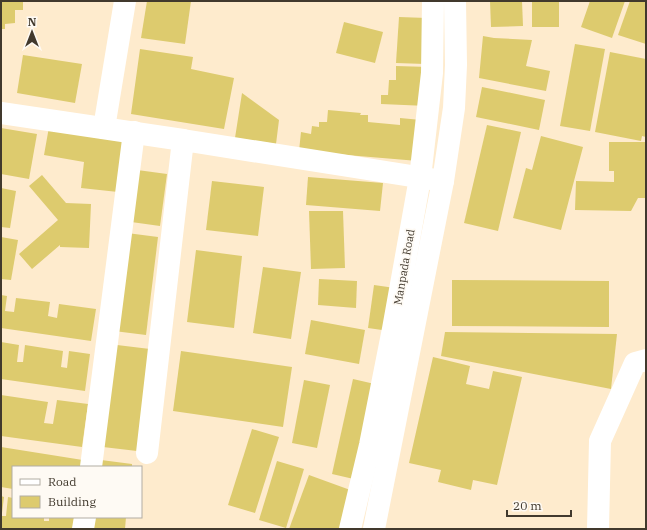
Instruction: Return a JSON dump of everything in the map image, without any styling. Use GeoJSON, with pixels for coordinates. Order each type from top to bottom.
{"type":"FeatureCollection","features":[{"type":"Feature","properties":{"kind":"street"},"geometry":{"type":"LineString","coordinates":[[104,128],[125,1]]}},
{"type":"Feature","properties":{"kind":"street","name":"Manpada Road"},"geometry":{"type":"LineString","coordinates":[[374,529],[403,331],[432,73],[433,1]]}},
{"type":"Feature","properties":{"kind":"street","name":"Manpada Road"},"geometry":{"type":"LineString","coordinates":[[350,529],[370,445],[403,331],[443,181],[454,108],[456,66],[455,1]]}},
{"type":"Feature","properties":{"kind":"street"},"geometry":{"type":"LineString","coordinates":[[1,113],[134,132],[443,181]]}},
{"type":"Feature","properties":{"kind":"street"},"geometry":{"type":"LineString","coordinates":[[91,466],[134,132]]}},
{"type":"Feature","properties":{"kind":"street"},"geometry":{"type":"LineString","coordinates":[[147,452],[183,140]]}},
{"type":"Feature","properties":{"kind":"street"},"geometry":{"type":"LineString","coordinates":[[598,529],[600,441],[635,363],[646,360]]}},
{"type":"Feature","properties":{"kind":"street"},"geometry":{"type":"LineString","coordinates":[[83,529],[85,518]]}},
{"type":"Feature","properties":{"kind":"building"},"geometry":{"type":"Polygon","coordinates":[[[1,1],[23,1],[23,10],[15,10],[15,23],[5,24],[5,29],[1,29],[1,1]]]}},
{"type":"Feature","properties":{"kind":"building"},"geometry":{"type":"Polygon","coordinates":[[[147,1],[191,1],[185,44],[141,38],[147,1]]]}},
{"type":"Feature","properties":{"kind":"building"},"geometry":{"type":"Polygon","coordinates":[[[490,1],[522,1],[523,26],[491,27],[490,1]]]}},
{"type":"Feature","properties":{"kind":"building"},"geometry":{"type":"Polygon","coordinates":[[[532,1],[559,1],[559,27],[532,27],[532,1]]]}},
{"type":"Feature","properties":{"kind":"building"},"geometry":{"type":"Polygon","coordinates":[[[590,1],[625,1],[612,38],[581,27],[590,1]]]}},
{"type":"Feature","properties":{"kind":"building"},"geometry":{"type":"Polygon","coordinates":[[[630,1],[646,1],[646,44],[618,35],[630,1]]]}},
{"type":"Feature","properties":{"kind":"building"},"geometry":{"type":"Polygon","coordinates":[[[399,17],[427,18],[425,64],[396,63],[399,17]]]}},
{"type":"Feature","properties":{"kind":"building"},"geometry":{"type":"Polygon","coordinates":[[[344,22],[383,32],[375,63],[336,53],[344,22]]]}},
{"type":"Feature","properties":{"kind":"building"},"geometry":{"type":"Polygon","coordinates":[[[483,36],[532,40],[526,66],[550,71],[546,91],[479,78],[483,36]]]}},
{"type":"Feature","properties":{"kind":"building"},"geometry":{"type":"Polygon","coordinates":[[[575,44],[605,49],[590,131],[560,126],[575,44]]]}},
{"type":"Feature","properties":{"kind":"building"},"geometry":{"type":"Polygon","coordinates":[[[140,49],[193,57],[191,69],[234,78],[224,129],[131,114],[140,49]]]}},
{"type":"Feature","properties":{"kind":"building"},"geometry":{"type":"Polygon","coordinates":[[[610,52],[646,59],[646,137],[642,136],[641,141],[595,132],[610,52]]]}},
{"type":"Feature","properties":{"kind":"building"},"geometry":{"type":"Polygon","coordinates":[[[23,55],[82,64],[75,103],[17,93],[23,55]]]}},
{"type":"Feature","properties":{"kind":"building"},"geometry":{"type":"Polygon","coordinates":[[[396,66],[429,67],[427,106],[381,104],[381,95],[388,95],[389,80],[396,80],[396,66]]]}},
{"type":"Feature","properties":{"kind":"building"},"geometry":{"type":"Polygon","coordinates":[[[482,87],[545,100],[539,130],[476,117],[482,87]]]}},
{"type":"Feature","properties":{"kind":"building"},"geometry":{"type":"Polygon","coordinates":[[[242,93],[279,120],[276,144],[235,138],[242,93]]]}},
{"type":"Feature","properties":{"kind":"building"},"geometry":{"type":"Polygon","coordinates":[[[328,110],[368,115],[368,122],[400,125],[400,118],[421,120],[418,161],[299,151],[301,132],[311,134],[312,126],[319,127],[319,122],[327,122],[328,110]]]}},
{"type":"Feature","properties":{"kind":"building"},"geometry":{"type":"Polygon","coordinates":[[[487,125],[521,132],[498,231],[464,223],[487,125]]]}},
{"type":"Feature","properties":{"kind":"building"},"geometry":{"type":"Polygon","coordinates":[[[49,127],[125,140],[118,192],[81,188],[84,162],[44,155],[49,127]]]}},
{"type":"Feature","properties":{"kind":"building"},"geometry":{"type":"Polygon","coordinates":[[[1,128],[37,134],[29,179],[1,174],[1,128]]]}},
{"type":"Feature","properties":{"kind":"building"},"geometry":{"type":"Polygon","coordinates":[[[541,136],[583,147],[561,230],[513,218],[526,168],[532,170],[541,136]]]}},
{"type":"Feature","properties":{"kind":"building"},"geometry":{"type":"Polygon","coordinates":[[[609,142],[646,142],[645,198],[638,198],[631,211],[575,210],[576,181],[614,182],[614,171],[609,171],[609,142]]]}},
{"type":"Feature","properties":{"kind":"building"},"geometry":{"type":"Polygon","coordinates":[[[130,169],[167,174],[160,226],[124,221],[130,169]]]}},
{"type":"Feature","properties":{"kind":"building"},"geometry":{"type":"Polygon","coordinates":[[[42,175],[66,203],[91,204],[89,248],[60,247],[60,245],[32,269],[19,254],[58,220],[29,186],[42,175]]]}},
{"type":"Feature","properties":{"kind":"building"},"geometry":{"type":"Polygon","coordinates":[[[308,177],[383,183],[380,211],[306,205],[308,177]]]}},
{"type":"Feature","properties":{"kind":"building"},"geometry":{"type":"Polygon","coordinates":[[[212,181],[264,187],[258,236],[206,230],[212,181]]]}},
{"type":"Feature","properties":{"kind":"building"},"geometry":{"type":"Polygon","coordinates":[[[1,188],[16,191],[10,228],[1,227],[1,188]]]}},
{"type":"Feature","properties":{"kind":"building"},"geometry":{"type":"Polygon","coordinates":[[[309,211],[343,211],[345,268],[311,269],[309,211]]]}},
{"type":"Feature","properties":{"kind":"building"},"geometry":{"type":"Polygon","coordinates":[[[127,233],[158,237],[146,335],[114,331],[127,233]]]}},
{"type":"Feature","properties":{"kind":"building"},"geometry":{"type":"Polygon","coordinates":[[[1,237],[18,240],[11,280],[1,279],[1,237]]]}},
{"type":"Feature","properties":{"kind":"building"},"geometry":{"type":"Polygon","coordinates":[[[196,250],[242,256],[234,328],[187,322],[196,250]]]}},
{"type":"Feature","properties":{"kind":"building"},"geometry":{"type":"Polygon","coordinates":[[[263,267],[301,272],[291,339],[253,333],[263,267]]]}},
{"type":"Feature","properties":{"kind":"building"},"geometry":{"type":"Polygon","coordinates":[[[319,279],[357,281],[356,308],[318,305],[319,279]]]}},
{"type":"Feature","properties":{"kind":"building"},"geometry":{"type":"Polygon","coordinates":[[[452,280],[609,281],[609,327],[452,326],[452,280]]]}},
{"type":"Feature","properties":{"kind":"building"},"geometry":{"type":"Polygon","coordinates":[[[374,285],[395,288],[389,331],[368,328],[374,285]]]}},
{"type":"Feature","properties":{"kind":"building"},"geometry":{"type":"Polygon","coordinates":[[[1,295],[7,296],[5,311],[14,312],[16,298],[50,302],[48,316],[57,318],[59,304],[96,309],[91,341],[1,328],[1,295]]]}},
{"type":"Feature","properties":{"kind":"building"},"geometry":{"type":"Polygon","coordinates":[[[311,320],[365,330],[359,364],[305,354],[311,320]]]}},
{"type":"Feature","properties":{"kind":"building"},"geometry":{"type":"Polygon","coordinates":[[[445,332],[617,334],[611,389],[441,356],[445,332]]]}},
{"type":"Feature","properties":{"kind":"building"},"geometry":{"type":"Polygon","coordinates":[[[1,342],[19,345],[17,362],[23,362],[25,345],[63,351],[61,367],[67,368],[69,351],[90,354],[85,391],[1,379],[1,342]]]}},
{"type":"Feature","properties":{"kind":"building"},"geometry":{"type":"Polygon","coordinates":[[[117,345],[150,349],[137,451],[103,447],[117,345]]]}},
{"type":"Feature","properties":{"kind":"building"},"geometry":{"type":"Polygon","coordinates":[[[181,351],[292,367],[283,427],[173,411],[181,351]]]}},
{"type":"Feature","properties":{"kind":"building"},"geometry":{"type":"Polygon","coordinates":[[[433,357],[470,366],[466,384],[489,389],[493,371],[522,377],[497,485],[473,480],[471,490],[438,482],[441,470],[409,463],[433,357]]]}},
{"type":"Feature","properties":{"kind":"building"},"geometry":{"type":"Polygon","coordinates":[[[353,379],[379,385],[358,480],[332,474],[353,379]]]}},
{"type":"Feature","properties":{"kind":"building"},"geometry":{"type":"Polygon","coordinates":[[[304,380],[330,385],[317,448],[292,443],[304,380]]]}},
{"type":"Feature","properties":{"kind":"building"},"geometry":{"type":"Polygon","coordinates":[[[1,395],[48,402],[44,423],[53,424],[57,400],[88,404],[82,447],[1,436],[1,395]]]}},
{"type":"Feature","properties":{"kind":"building"},"geometry":{"type":"Polygon","coordinates":[[[252,429],[279,437],[255,513],[228,505],[252,429]]]}},
{"type":"Feature","properties":{"kind":"building"},"geometry":{"type":"Polygon","coordinates":[[[1,447],[89,461],[88,466],[12,466],[12,489],[1,487],[1,447]]]}},
{"type":"Feature","properties":{"kind":"building"},"geometry":{"type":"Polygon","coordinates":[[[101,460],[132,464],[132,466],[100,466],[101,460]]]}},
{"type":"Feature","properties":{"kind":"building"},"geometry":{"type":"Polygon","coordinates":[[[277,461],[304,469],[286,528],[259,520],[277,461]]]}},
{"type":"Feature","properties":{"kind":"building"},"geometry":{"type":"Polygon","coordinates":[[[309,475],[353,491],[339,529],[289,529],[309,475]]]}},
{"type":"Feature","properties":{"kind":"building"},"geometry":{"type":"Polygon","coordinates":[[[1,496],[4,497],[2,513],[1,513],[1,496]]]}},
{"type":"Feature","properties":{"kind":"building"},"geometry":{"type":"Polygon","coordinates":[[[8,497],[12,498],[12,518],[44,518],[44,521],[49,521],[49,518],[79,518],[77,529],[1,529],[1,516],[6,516],[8,497]]]}},
{"type":"Feature","properties":{"kind":"building"},"geometry":{"type":"Polygon","coordinates":[[[94,518],[126,518],[125,529],[93,529],[94,518]]]}}]}
